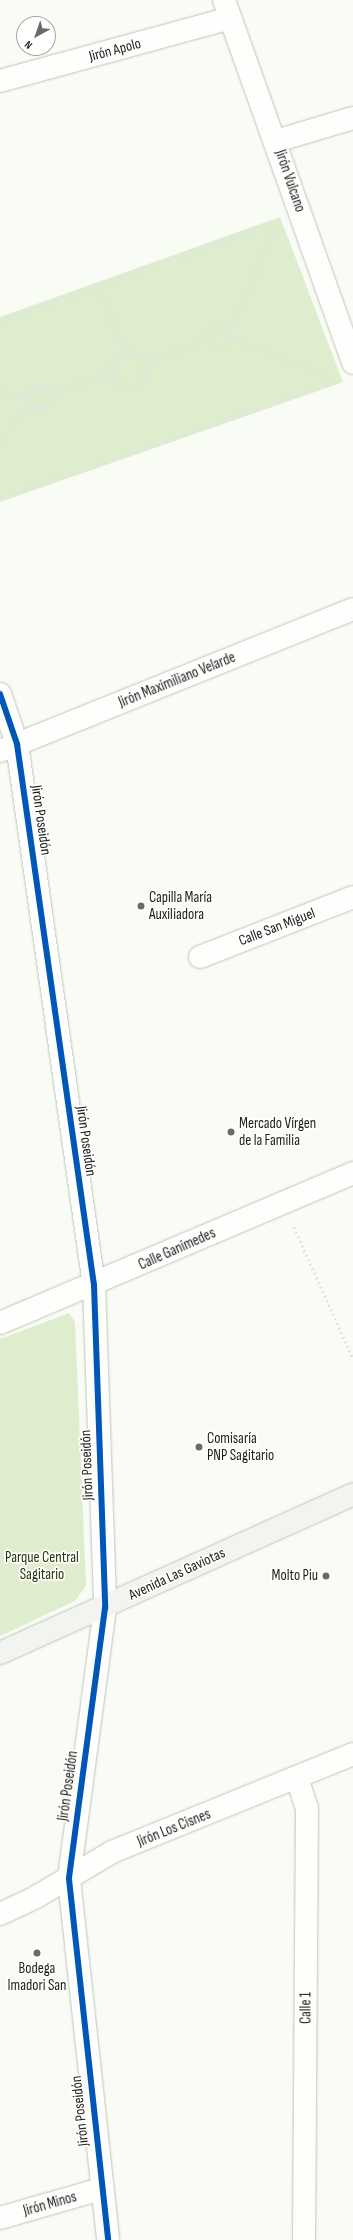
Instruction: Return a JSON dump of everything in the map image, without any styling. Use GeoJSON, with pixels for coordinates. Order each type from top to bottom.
{"type":"FeatureCollection","features":[{"type":"Feature","properties":{"kind":"street","name":"Jirón Apolo"},"geometry":{"type":"LineString","coordinates":[[0,81],[227,9]]}},
{"type":"Feature","properties":{"kind":"street","name":"Jirón Vulcano"},"geometry":{"type":"LineString","coordinates":[[227,9],[276,141],[353,364]]}},
{"type":"Feature","properties":{"kind":"street"},"geometry":{"type":"LineString","coordinates":[[276,141],[353,118]]}},
{"type":"Feature","properties":{"kind":"street","name":"Jirón Maximiliano Velarde"},"geometry":{"type":"LineString","coordinates":[[8,747],[353,609]]}},
{"type":"Feature","properties":{"kind":"street","name":"Jirón Poseidón"},"geometry":{"type":"LineString","coordinates":[[0,694],[94,1285],[105,1608],[69,1879],[101,2189],[108,2240]]}},
{"type":"Feature","properties":{"kind":"street","name":"Calle San Miguel"},"geometry":{"type":"LineString","coordinates":[[200,957],[353,897]]}},
{"type":"Feature","properties":{"kind":"street","name":"Calle Ganímedes"},"geometry":{"type":"LineString","coordinates":[[0,1322],[94,1285],[353,1173]]}},
{"type":"Feature","properties":{"kind":"street","name":"Avenida Las Gaviotas"},"geometry":{"type":"LineString","coordinates":[[0,1653],[105,1608],[353,1494]]}},
{"type":"Feature","properties":{"kind":"street","name":"Jirón Los Cisnes"},"geometry":{"type":"LineString","coordinates":[[0,1914],[69,1879],[112,1852],[353,1754]]}},
{"type":"Feature","properties":{"kind":"street","name":"Calle 1"},"geometry":{"type":"LineString","coordinates":[[297,1778],[307,1808],[304,2240]]}},
{"type":"Feature","properties":{"kind":"street","name":"Jirón Minos"},"geometry":{"type":"LineString","coordinates":[[0,2218],[101,2189]]}},
{"type":"Feature","properties":{"kind":"path"},"geometry":{"type":"LineString","coordinates":[[0,320],[279,219],[232,327],[224,332]]}},
{"type":"Feature","properties":{"kind":"path"},"geometry":{"type":"LineString","coordinates":[[99,284],[124,352]]}},
{"type":"Feature","properties":{"kind":"path"},"geometry":{"type":"LineString","coordinates":[[0,499],[340,381],[227,335],[221,328],[213,328],[207,333],[206,340],[209,347],[219,350],[227,341],[227,335]]}},
{"type":"Feature","properties":{"kind":"path"},"geometry":{"type":"LineString","coordinates":[[146,361],[206,340]]}},
{"type":"Feature","properties":{"kind":"path"},"geometry":{"type":"LineString","coordinates":[[124,352],[137,352],[146,361],[148,367],[141,382],[126,388],[114,381],[109,367],[117,354],[124,352]]}},
{"type":"Feature","properties":{"kind":"path"},"geometry":{"type":"LineString","coordinates":[[51,394],[112,372]]}},
{"type":"Feature","properties":{"kind":"path"},"geometry":{"type":"LineString","coordinates":[[38,387],[46,388],[51,394],[50,405],[45,409],[31,405],[29,398],[32,391],[38,387]]}},
{"type":"Feature","properties":{"kind":"path"},"geometry":{"type":"LineString","coordinates":[[0,392],[29,398]]}},
{"type":"Feature","properties":{"kind":"path"},"geometry":{"type":"LineString","coordinates":[[0,443],[23,411],[31,405]]}},
{"type":"Feature","properties":{"kind":"path"},"geometry":{"type":"LineString","coordinates":[[282,1203],[353,1358]]}},
{"type":"Feature","properties":{"kind":"green space"},"geometry":{"type":"Polygon","coordinates":[[[280,217],[343,382],[0,502],[0,317],[280,217]]]}},
{"type":"Feature","properties":{"kind":"green space","name":"Parque Central Sagitario"},"geometry":{"type":"Polygon","coordinates":[[[69,1313],[75,1322],[86,1586],[75,1601],[0,1636],[0,1339],[69,1313]]]}},
{"type":"Feature","properties":{"kind":"cycle path"},"geometry":{"type":"LineString","coordinates":[[0,694],[17,744],[94,1285],[105,1608],[69,1879],[108,2240]]}},
{"type":"Feature","properties":{"kind":"place","name":"Capilla María Auxiliadora"},"geometry":{"type":"Point","coordinates":[141,906]}},
{"type":"Feature","properties":{"kind":"place","name":"Mercado Vírgen de la Familia"},"geometry":{"type":"Point","coordinates":[231,1132]}},
{"type":"Feature","properties":{"kind":"place","name":"Comisaría PNP Sagitario"},"geometry":{"type":"Point","coordinates":[199,1447]}},
{"type":"Feature","properties":{"kind":"place","name":"Molto Piu"},"geometry":{"type":"Point","coordinates":[326,1576]}},
{"type":"Feature","properties":{"kind":"place","name":"Bodega Imadori San"},"geometry":{"type":"Point","coordinates":[37,1953]}}]}
